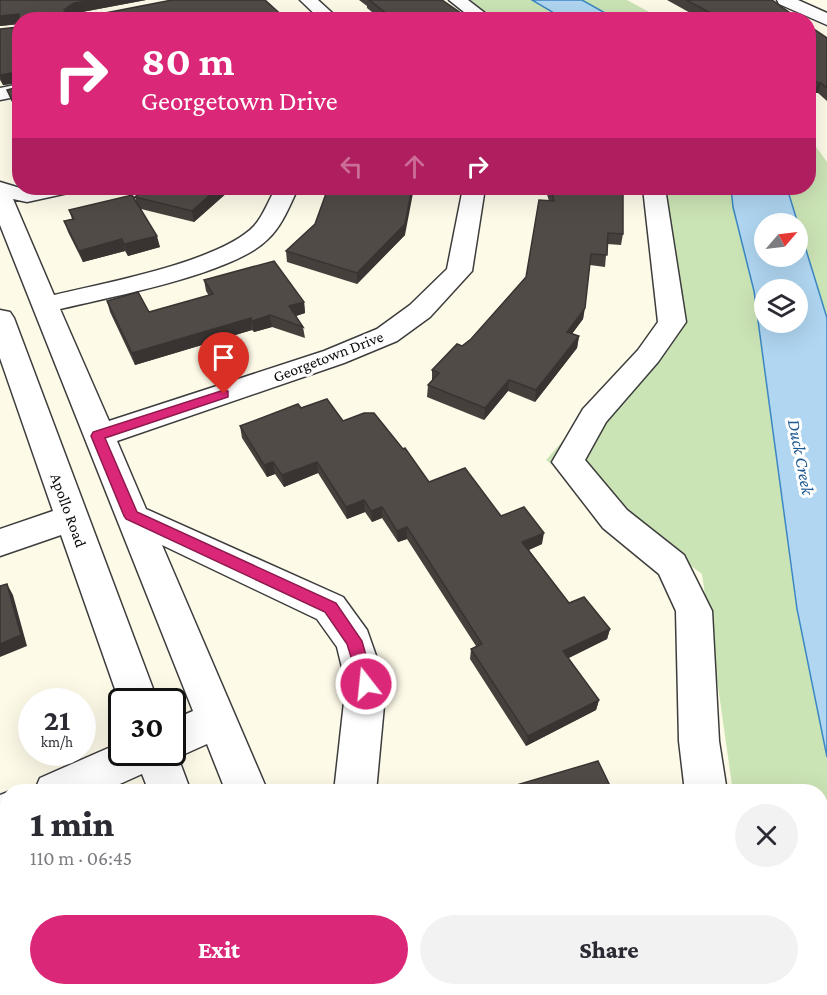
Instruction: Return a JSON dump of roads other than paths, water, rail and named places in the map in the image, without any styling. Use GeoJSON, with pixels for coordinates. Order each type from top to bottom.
{"type":"FeatureCollection","features":[{"type":"Feature","properties":{"kind":"street"},"geometry":{"type":"LineString","coordinates":[[309,0],[323,12]]}},
{"type":"Feature","properties":{"kind":"street"},"geometry":{"type":"LineString","coordinates":[[457,0],[474,12]]}},
{"type":"Feature","properties":{"kind":"street"},"geometry":{"type":"LineString","coordinates":[[785,0],[810,12]]}},
{"type":"Feature","properties":{"kind":"street"},"geometry":{"type":"LineString","coordinates":[[3,337],[237,250],[258,236],[283,195]]}},
{"type":"Feature","properties":{"kind":"street","name":"Georgetown Drive"},"geometry":{"type":"LineString","coordinates":[[98,436],[334,357],[387,334],[420,311],[459,271],[473,195]]}},
{"type":"Feature","properties":{"kind":"street"},"geometry":{"type":"LineString","coordinates":[[655,195],[672,321],[648,356],[594,416],[568,462],[615,519],[672,565],[694,611],[699,741],[705,784]]}},
{"type":"Feature","properties":{"kind":"street"},"geometry":{"type":"LineString","coordinates":[[0,196],[244,784]]}},
{"type":"Feature","properties":{"kind":"street","name":"Apollo Road"},"geometry":{"type":"LineString","coordinates":[[3,337],[133,688]]}},
{"type":"Feature","properties":{"kind":"street"},"geometry":{"type":"LineString","coordinates":[[131,516],[330,608],[354,641],[366,684],[356,784]]}},
{"type":"Feature","properties":{"kind":"street"},"geometry":{"type":"LineString","coordinates":[[0,543],[71,518]]}},
{"type":"Feature","properties":{"kind":"street"},"geometry":{"type":"LineString","coordinates":[[186,734],[217,720]]}},
{"type":"Feature","properties":{"kind":"street"},"geometry":{"type":"LineString","coordinates":[[73,784],[114,766]]}},
{"type":"Feature","properties":{"kind":"street"},"geometry":{"type":"LineString","coordinates":[[161,766],[167,784]]}},
{"type":"Feature","properties":{"kind":"water"},"geometry":{"type":"Polygon","coordinates":[[[532,0],[582,0],[603,12],[552,12],[532,0]]]}},
{"type":"Feature","properties":{"kind":"water","name":"Duck Creek"},"geometry":{"type":"Polygon","coordinates":[[[732,195],[789,195],[795,213],[754,213],[754,267],[808,267],[808,256],[827,318],[827,757],[797,609],[760,333],[808,333],[808,279],[754,279],[754,291],[732,195]]]}}]}
